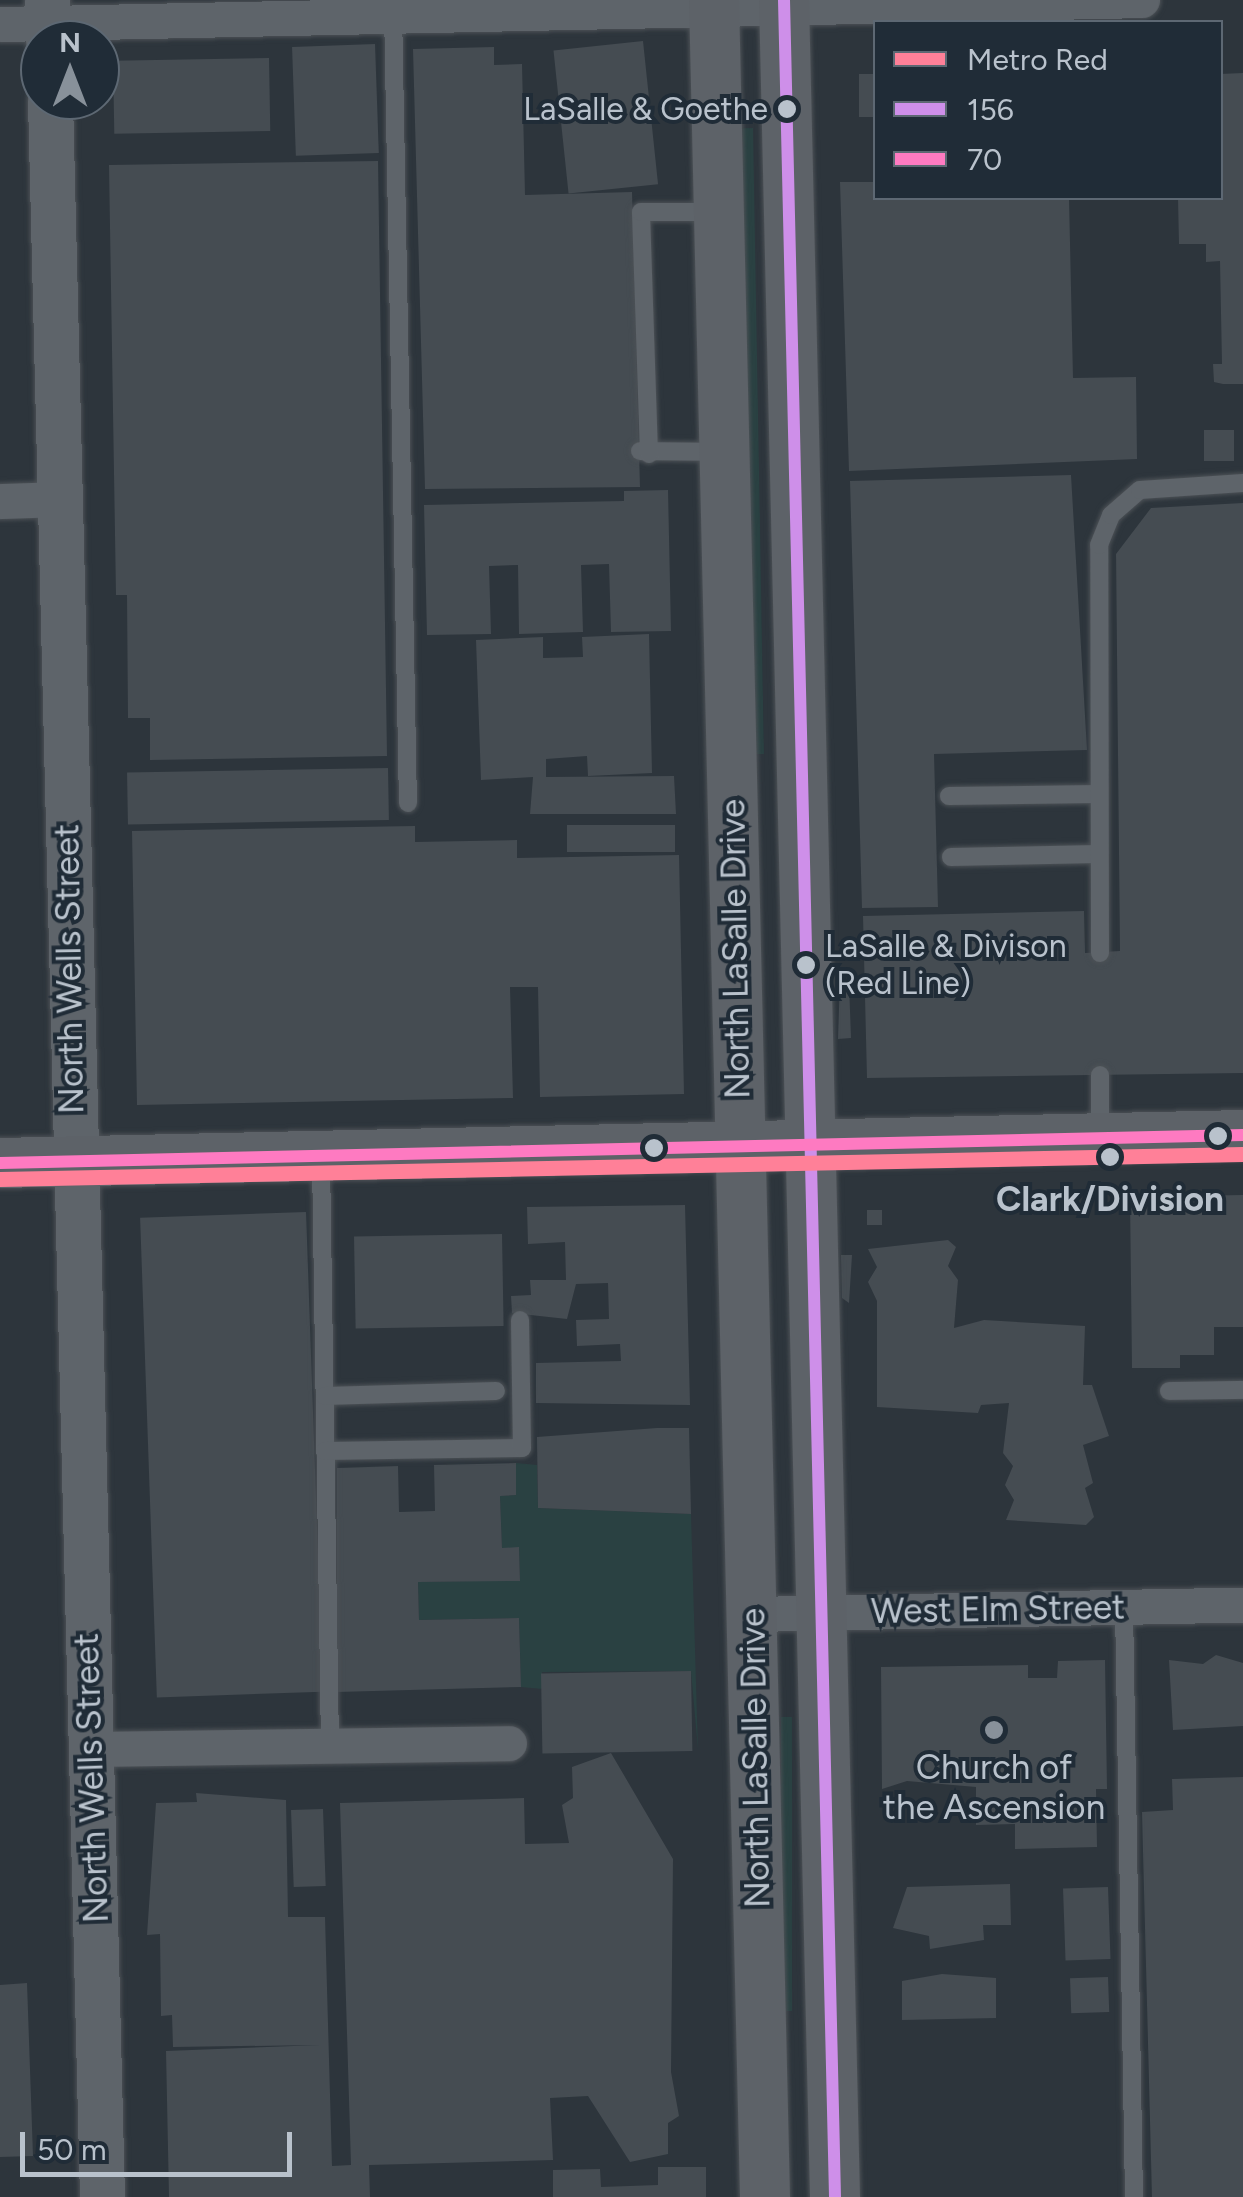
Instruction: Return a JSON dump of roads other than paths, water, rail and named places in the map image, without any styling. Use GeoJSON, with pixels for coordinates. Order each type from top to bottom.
{"type":"FeatureCollection","features":[{"type":"Feature","properties":{"kind":"main road","name":"North LaSalle Drive"},"geometry":{"type":"LineString","coordinates":[[784,3],[835,2197]]}},
{"type":"Feature","properties":{"kind":"main road","name":"North LaSalle Drive"},"geometry":{"type":"LineString","coordinates":[[714,4],[765,2197]]}},
{"type":"Feature","properties":{"kind":"main road"},"geometry":{"type":"LineString","coordinates":[[0,1164],[812,1142],[1243,1135]]}},
{"type":"Feature","properties":{"kind":"street"},"geometry":{"type":"LineString","coordinates":[[73,20],[392,7],[1142,0]]}},
{"type":"Feature","properties":{"kind":"street","name":"North Wells Street"},"geometry":{"type":"LineString","coordinates":[[50,120],[102,2197]]}},
{"type":"Feature","properties":{"kind":"street"},"geometry":{"type":"LineString","coordinates":[[0,500],[58,499]]}},
{"type":"Feature","properties":{"kind":"street","name":"West Elm Street"},"geometry":{"type":"LineString","coordinates":[[752,1614],[1243,1604]]}},
{"type":"Feature","properties":{"kind":"street"},"geometry":{"type":"LineString","coordinates":[[90,1749],[510,1743]]}},
{"type":"Feature","properties":{"kind":"lane"},"geometry":{"type":"LineString","coordinates":[[392,7],[408,804]]}},
{"type":"Feature","properties":{"kind":"lane"},"geometry":{"type":"LineString","coordinates":[[718,212],[641,212],[643,455],[724,452]]}},
{"type":"Feature","properties":{"kind":"lane"},"geometry":{"type":"LineString","coordinates":[[1100,953],[1094,583],[1111,515],[1140,490],[1243,483]]}},
{"type":"Feature","properties":{"kind":"lane"},"geometry":{"type":"LineString","coordinates":[[949,796],[1098,794]]}},
{"type":"Feature","properties":{"kind":"lane"},"geometry":{"type":"LineString","coordinates":[[951,857],[1098,854]]}},
{"type":"Feature","properties":{"kind":"lane"},"geometry":{"type":"LineString","coordinates":[[1100,1074],[1100,1138]]}},
{"type":"Feature","properties":{"kind":"lane"},"geometry":{"type":"LineString","coordinates":[[322,1155],[330,1745]]}},
{"type":"Feature","properties":{"kind":"lane"},"geometry":{"type":"LineString","coordinates":[[326,1451],[522,1448],[520,1320]]}},
{"type":"Feature","properties":{"kind":"lane"},"geometry":{"type":"LineString","coordinates":[[1169,1391],[1243,1390]]}},
{"type":"Feature","properties":{"kind":"lane"},"geometry":{"type":"LineString","coordinates":[[325,1396],[496,1391]]}},
{"type":"Feature","properties":{"kind":"lane"},"geometry":{"type":"LineString","coordinates":[[1124,1607],[1134,2197]]}},
{"type":"Feature","properties":{"kind":"metro line","name":"Red"},"geometry":{"type":"LineString","coordinates":[[0,1179],[1243,1154]]}},
{"type":"Feature","properties":{"kind":"place","name":"LaSalle & Goethe"},"geometry":{"type":"Point","coordinates":[787,109]}},
{"type":"Feature","properties":{"kind":"place","name":"LaSalle & Divison (Red Line)"},"geometry":{"type":"Point","coordinates":[806,965]}},
{"type":"Feature","properties":{"kind":"place","name":"Clark/Division"},"geometry":{"type":"Point","coordinates":[1110,1157]}},
{"type":"Feature","properties":{"kind":"place","name":"Church of the Ascension"},"geometry":{"type":"Point","coordinates":[994,1730]}}]}
